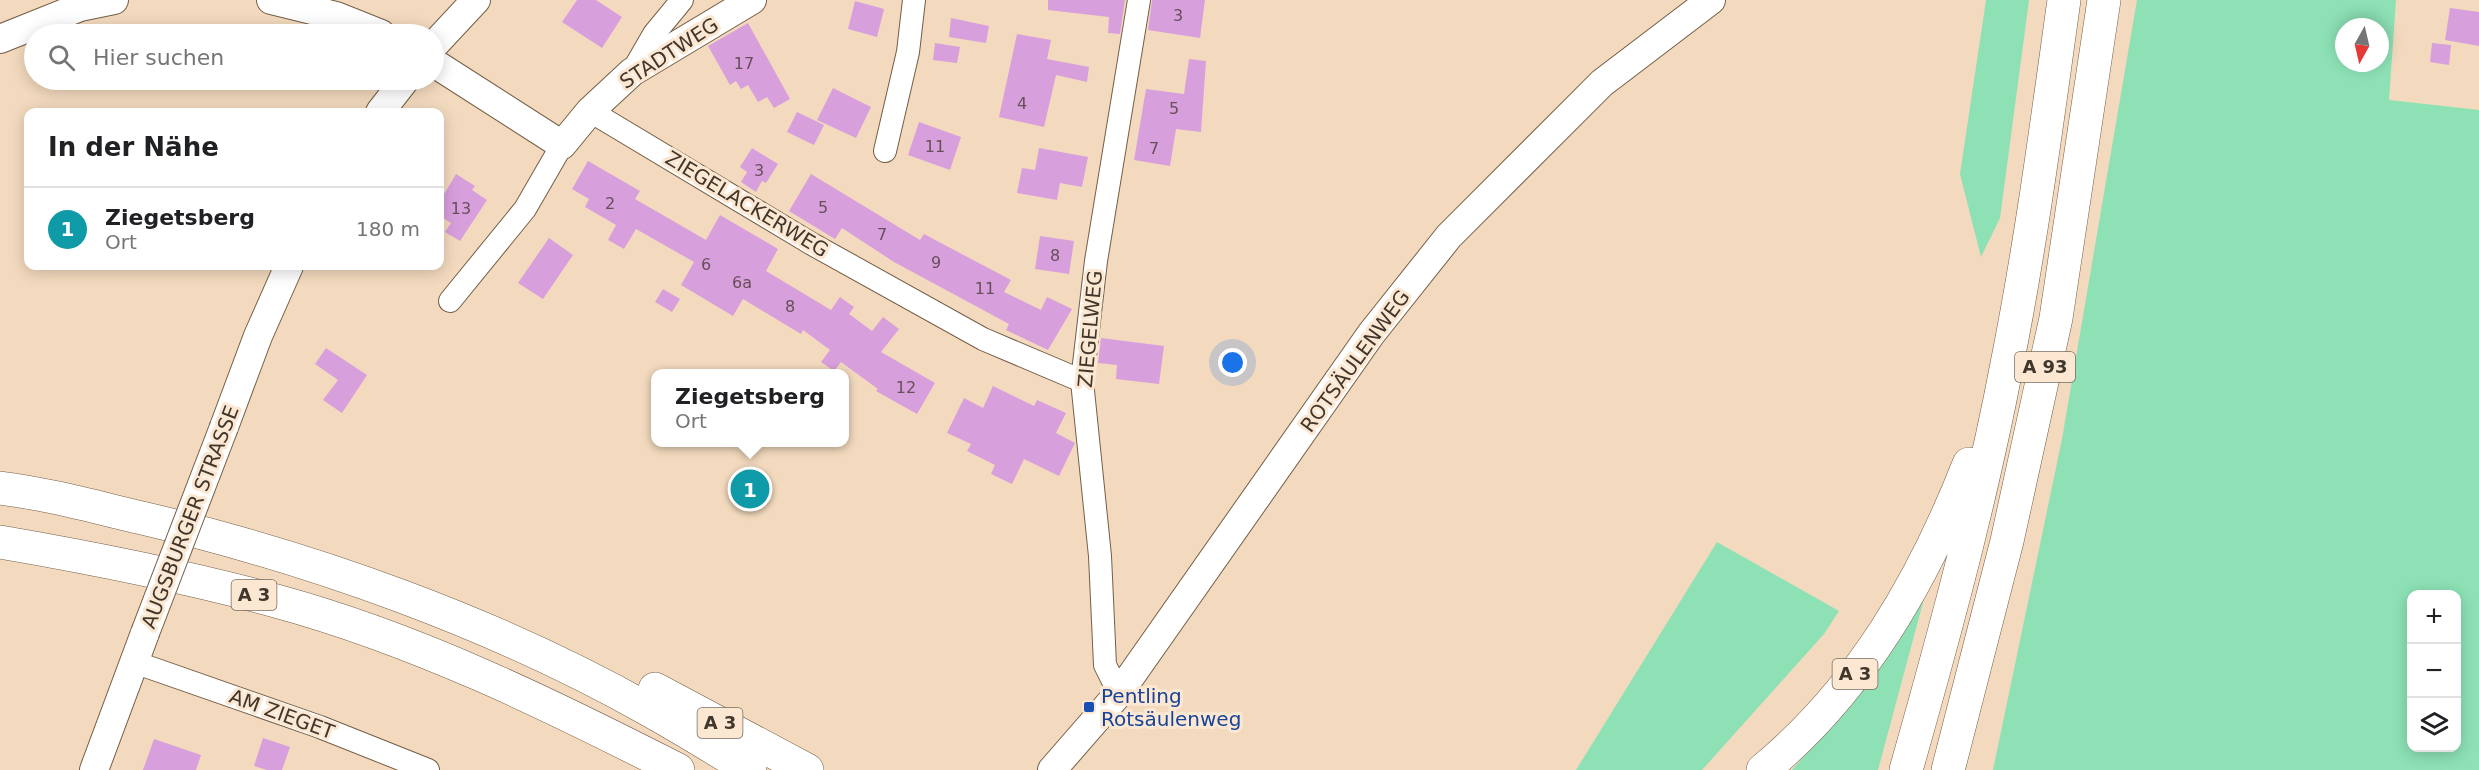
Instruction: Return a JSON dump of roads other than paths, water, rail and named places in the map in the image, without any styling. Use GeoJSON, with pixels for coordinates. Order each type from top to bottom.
{"type":"FeatureCollection","features":[{"type":"Feature","properties":{"kind":"highway","name":"A 93"},"geometry":{"type":"LineString","coordinates":[[1906,770],[1954,598],[2007,364],[2041,170],[2064,0]]}},
{"type":"Feature","properties":{"kind":"highway","name":"A 93"},"geometry":{"type":"LineString","coordinates":[[1948,770],[2007,541],[2056,318],[2104,0]]}},
{"type":"Feature","properties":{"kind":"highway","name":"A 3"},"geometry":{"type":"LineString","coordinates":[[1762,770],[1807,731],[1867,660],[1895,618],[1926,562],[1954,500],[2007,364]]}},
{"type":"Feature","properties":{"kind":"highway","name":"A 3"},"geometry":{"type":"LineString","coordinates":[[0,488],[35,493],[196,531],[286,557],[426,606],[555,662],[649,709],[750,770]]}},
{"type":"Feature","properties":{"kind":"highway","name":"A 3"},"geometry":{"type":"LineString","coordinates":[[0,542],[124,564],[278,601],[390,638],[499,683],[678,770]]}},
{"type":"Feature","properties":{"kind":"highway","name":"A 3"},"geometry":{"type":"LineString","coordinates":[[555,662],[591,661],[650,687],[798,764],[816,764],[826,770]]}},
{"type":"Feature","properties":{"kind":"highway"},"geometry":{"type":"LineString","coordinates":[[499,683],[545,723],[631,770]]}},
{"type":"Feature","properties":{"kind":"street"},"geometry":{"type":"LineString","coordinates":[[38,24],[80,7],[114,0]]}},
{"type":"Feature","properties":{"kind":"street"},"geometry":{"type":"LineString","coordinates":[[271,0],[336,16],[356,24]]}},
{"type":"Feature","properties":{"kind":"street"},"geometry":{"type":"LineString","coordinates":[[444,34],[476,0]]}},
{"type":"Feature","properties":{"kind":"street"},"geometry":{"type":"LineString","coordinates":[[632,72],[654,34],[682,0]]}},
{"type":"Feature","properties":{"kind":"street","name":"STADTWEG"},"geometry":{"type":"LineString","coordinates":[[590,111],[632,72],[752,0]]}},
{"type":"Feature","properties":{"kind":"street"},"geometry":{"type":"LineString","coordinates":[[885,151],[908,52],[914,0]]}},
{"type":"Feature","properties":{"kind":"street","name":"ZIEGELWEG"},"geometry":{"type":"LineString","coordinates":[[1119,693],[1105,665],[1100,556],[1082,381],[1096,261],[1139,0]]}},
{"type":"Feature","properties":{"kind":"street","name":"ROTSÄULENWEG"},"geometry":{"type":"LineString","coordinates":[[1052,770],[1119,693],[1371,334],[1449,236],[1602,83],[1711,0]]}},
{"type":"Feature","properties":{"kind":"street"},"geometry":{"type":"LineString","coordinates":[[0,39],[24,29]]}},
{"type":"Feature","properties":{"kind":"street"},"geometry":{"type":"LineString","coordinates":[[444,69],[562,145]]}},
{"type":"Feature","properties":{"kind":"street"},"geometry":{"type":"LineString","coordinates":[[383,108],[397,90]]}},
{"type":"Feature","properties":{"kind":"street"},"geometry":{"type":"LineString","coordinates":[[450,301],[525,209],[562,145],[590,111]]}},
{"type":"Feature","properties":{"kind":"street","name":"ZIEGELACKERWEG"},"geometry":{"type":"LineString","coordinates":[[590,111],[812,244],[983,339],[1082,381]]}},
{"type":"Feature","properties":{"kind":"street","name":"AUGSBURGER STRASSE"},"geometry":{"type":"LineString","coordinates":[[94,770],[258,336],[287,270]]}},
{"type":"Feature","properties":{"kind":"street","name":"AM ZIEGET"},"geometry":{"type":"LineString","coordinates":[[134,662],[320,727],[428,770]]}},
{"type":"Feature","properties":{"kind":"place","name":"Ziegetsberg"},"geometry":{"type":"Point","coordinates":[750,489]}},
{"type":"Feature","properties":{"kind":"place","name":"Pentling Rotsäulenweg"},"geometry":{"type":"Point","coordinates":[1089,707]}}]}
